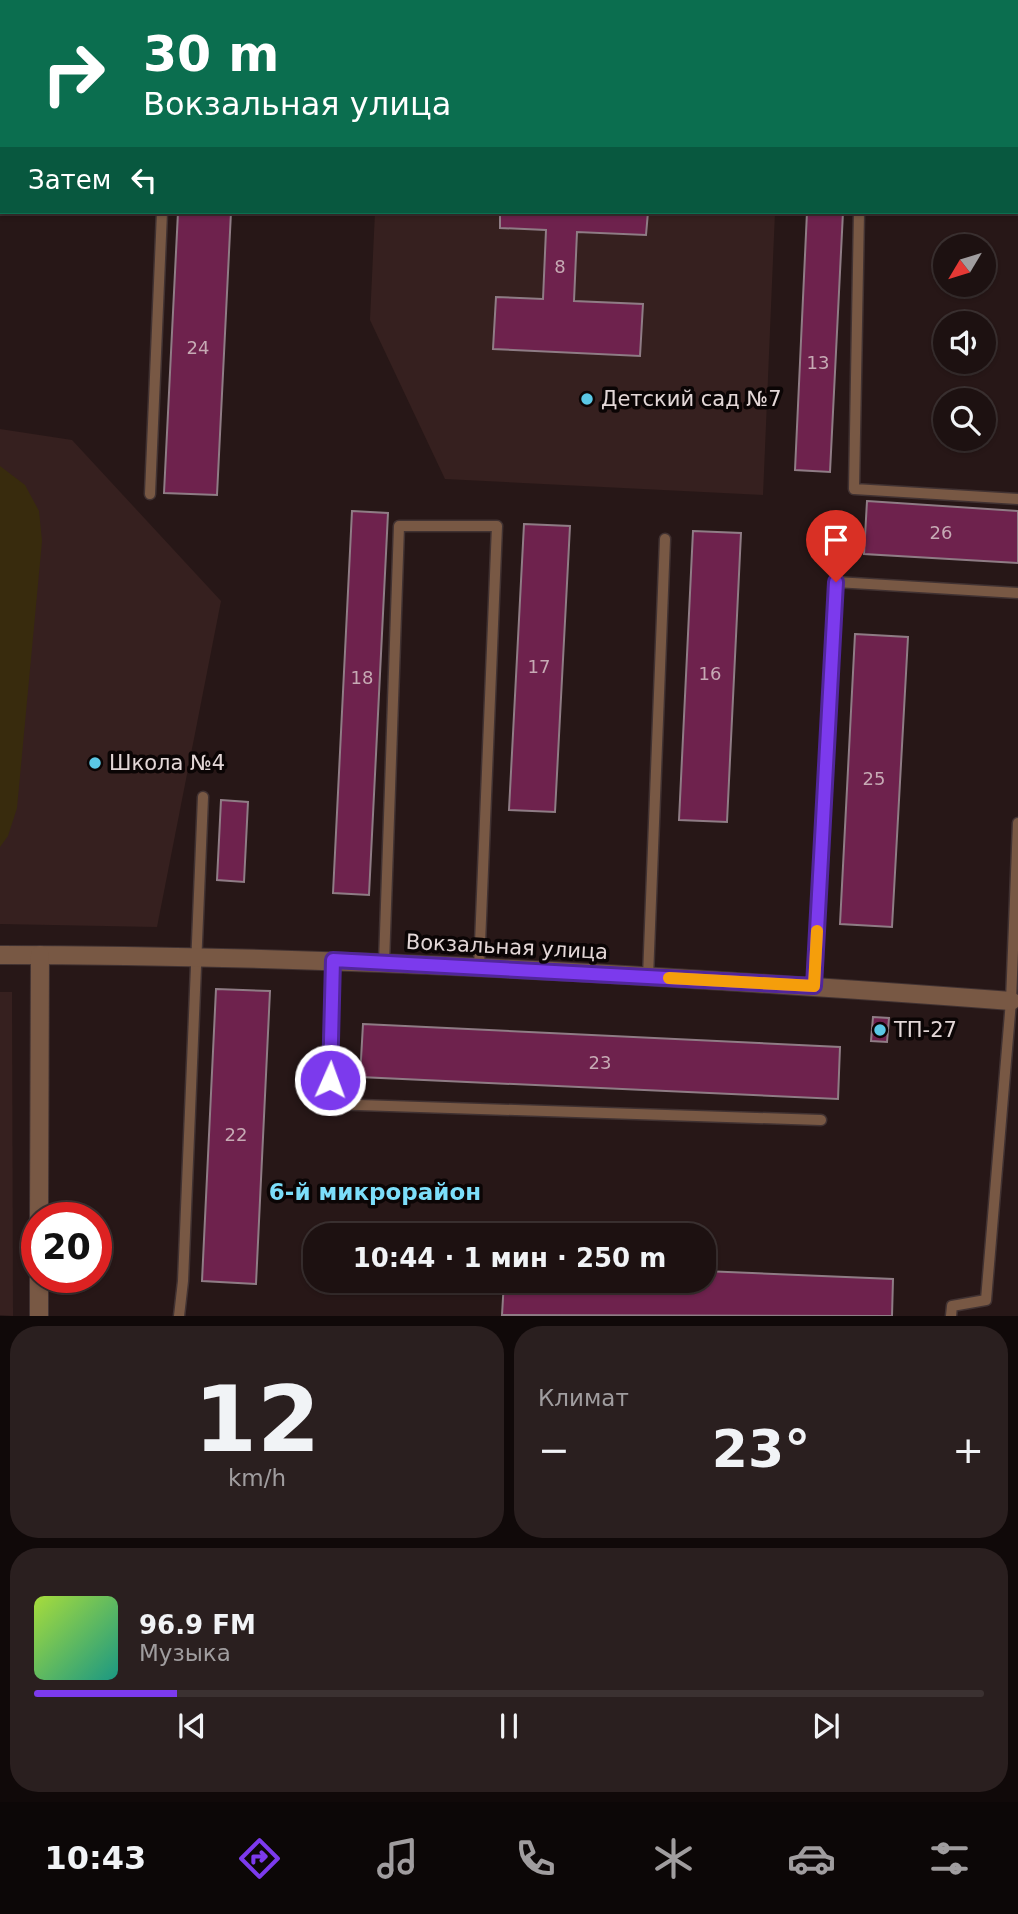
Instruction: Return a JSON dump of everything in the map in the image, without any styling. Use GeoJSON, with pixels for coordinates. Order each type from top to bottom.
{"type":"FeatureCollection","features":[{"type":"Feature","properties":{"kind":"street","name":"Вокзальная улица"},"geometry":{"type":"LineString","coordinates":[[0,955],[333,960],[814,986],[1011,1001]]}},
{"type":"Feature","properties":{"kind":"street"},"geometry":{"type":"LineString","coordinates":[[39,1202],[40,955]]}},
{"type":"Feature","properties":{"kind":"street"},"geometry":{"type":"LineString","coordinates":[[39,1293],[39,1315]]}},
{"type":"Feature","properties":{"kind":"lane"},"geometry":{"type":"LineString","coordinates":[[150,494],[162,214]]}},
{"type":"Feature","properties":{"kind":"lane"},"geometry":{"type":"LineString","coordinates":[[859,214],[854,489],[1018,499]]}},
{"type":"Feature","properties":{"kind":"lane"},"geometry":{"type":"LineString","coordinates":[[384,963],[399,526],[497,526],[479,968]]}},
{"type":"Feature","properties":{"kind":"lane"},"geometry":{"type":"LineString","coordinates":[[648,977],[665,540]]}},
{"type":"Feature","properties":{"kind":"lane"},"geometry":{"type":"LineString","coordinates":[[814,986],[836,582],[1018,593]]}},
{"type":"Feature","properties":{"kind":"lane"},"geometry":{"type":"LineString","coordinates":[[179,1315],[184,1268],[203,797]]}},
{"type":"Feature","properties":{"kind":"lane"},"geometry":{"type":"LineString","coordinates":[[951,1315],[952,1306],[986,1300],[1011,1001],[1018,823]]}},
{"type":"Feature","properties":{"kind":"lane"},"geometry":{"type":"LineString","coordinates":[[333,960],[329,1104],[821,1120]]}},
{"type":"Feature","properties":{"kind":"shaded area","name":"Детский сад №7"},"geometry":{"type":"Polygon","coordinates":[[[375,214],[775,214],[763,495],[445,479],[370,320],[375,214]]]}},
{"type":"Feature","properties":{"kind":"shaded area","name":"Школа №4"},"geometry":{"type":"Polygon","coordinates":[[[0,429],[72,440],[221,601],[157,927],[0,924],[0,429]]]}},
{"type":"Feature","properties":{"kind":"shaded area"},"geometry":{"type":"Polygon","coordinates":[[[0,466],[25,485],[39,511],[42,541],[17,808],[8,836],[0,847],[0,466]]]}},
{"type":"Feature","properties":{"kind":"shaded area"},"geometry":{"type":"Polygon","coordinates":[[[0,992],[12,992],[13,1316],[0,1315],[0,992]]]}},
{"type":"Feature","properties":{"kind":"building"},"geometry":{"type":"Polygon","coordinates":[[[178,214],[231,214],[217,495],[164,493],[178,214]]]}},
{"type":"Feature","properties":{"kind":"building"},"geometry":{"type":"Polygon","coordinates":[[[500,214],[648,214],[646,235],[577,232],[574,301],[643,304],[640,356],[493,349],[496,297],[543,299],[546,230],[500,228],[500,214]]]}},
{"type":"Feature","properties":{"kind":"building"},"geometry":{"type":"Polygon","coordinates":[[[807,214],[843,214],[830,472],[795,470],[807,214]]]}},
{"type":"Feature","properties":{"kind":"building"},"geometry":{"type":"Polygon","coordinates":[[[867,501],[1018,511],[1018,563],[864,554],[867,501]]]}},
{"type":"Feature","properties":{"kind":"building"},"geometry":{"type":"Polygon","coordinates":[[[352,511],[388,513],[369,895],[333,893],[352,511]]]}},
{"type":"Feature","properties":{"kind":"building"},"geometry":{"type":"Polygon","coordinates":[[[524,524],[570,526],[555,812],[509,810],[524,524]]]}},
{"type":"Feature","properties":{"kind":"building"},"geometry":{"type":"Polygon","coordinates":[[[693,531],[741,533],[727,822],[679,820],[693,531]]]}},
{"type":"Feature","properties":{"kind":"building"},"geometry":{"type":"Polygon","coordinates":[[[855,634],[908,637],[892,927],[840,924],[855,634]]]}},
{"type":"Feature","properties":{"kind":"building"},"geometry":{"type":"Polygon","coordinates":[[[221,800],[248,802],[244,882],[217,880],[221,800]]]}},
{"type":"Feature","properties":{"kind":"building"},"geometry":{"type":"Polygon","coordinates":[[[216,989],[270,991],[256,1284],[202,1281],[216,989]]]}},
{"type":"Feature","properties":{"kind":"building","name":"ТП-27"},"geometry":{"type":"Polygon","coordinates":[[[873,1017],[889,1018],[887,1042],[871,1041],[873,1017]]]}},
{"type":"Feature","properties":{"kind":"building"},"geometry":{"type":"Polygon","coordinates":[[[363,1024],[840,1047],[838,1099],[360,1077],[363,1024]]]}},
{"type":"Feature","properties":{"kind":"building"},"geometry":{"type":"Polygon","coordinates":[[[716,1272],[893,1279],[892,1316],[502,1315],[503,1293],[716,1293],[716,1272]]]}},
{"type":"Feature","properties":{"kind":"slow traffic"},"geometry":{"type":"LineString","coordinates":[[669,978],[814,986],[817,931]]}},
{"type":"Feature","properties":{"kind":"place","name":"Детский сад №7"},"geometry":{"type":"Point","coordinates":[587,399]}},
{"type":"Feature","properties":{"kind":"place","name":"Школа №4"},"geometry":{"type":"Point","coordinates":[95,763]}},
{"type":"Feature","properties":{"kind":"place","name":"ТП-27"},"geometry":{"type":"Point","coordinates":[880,1030]}},
{"type":"Feature","properties":{"kind":"district","name":"6-й микрорайон"},"geometry":{"type":"Point","coordinates":[375,1192]}},
{"type":"Feature","properties":{"kind":"route"},"geometry":{"type":"LineString","coordinates":[[330,1080],[333,960],[814,986],[836,582]]}}]}
